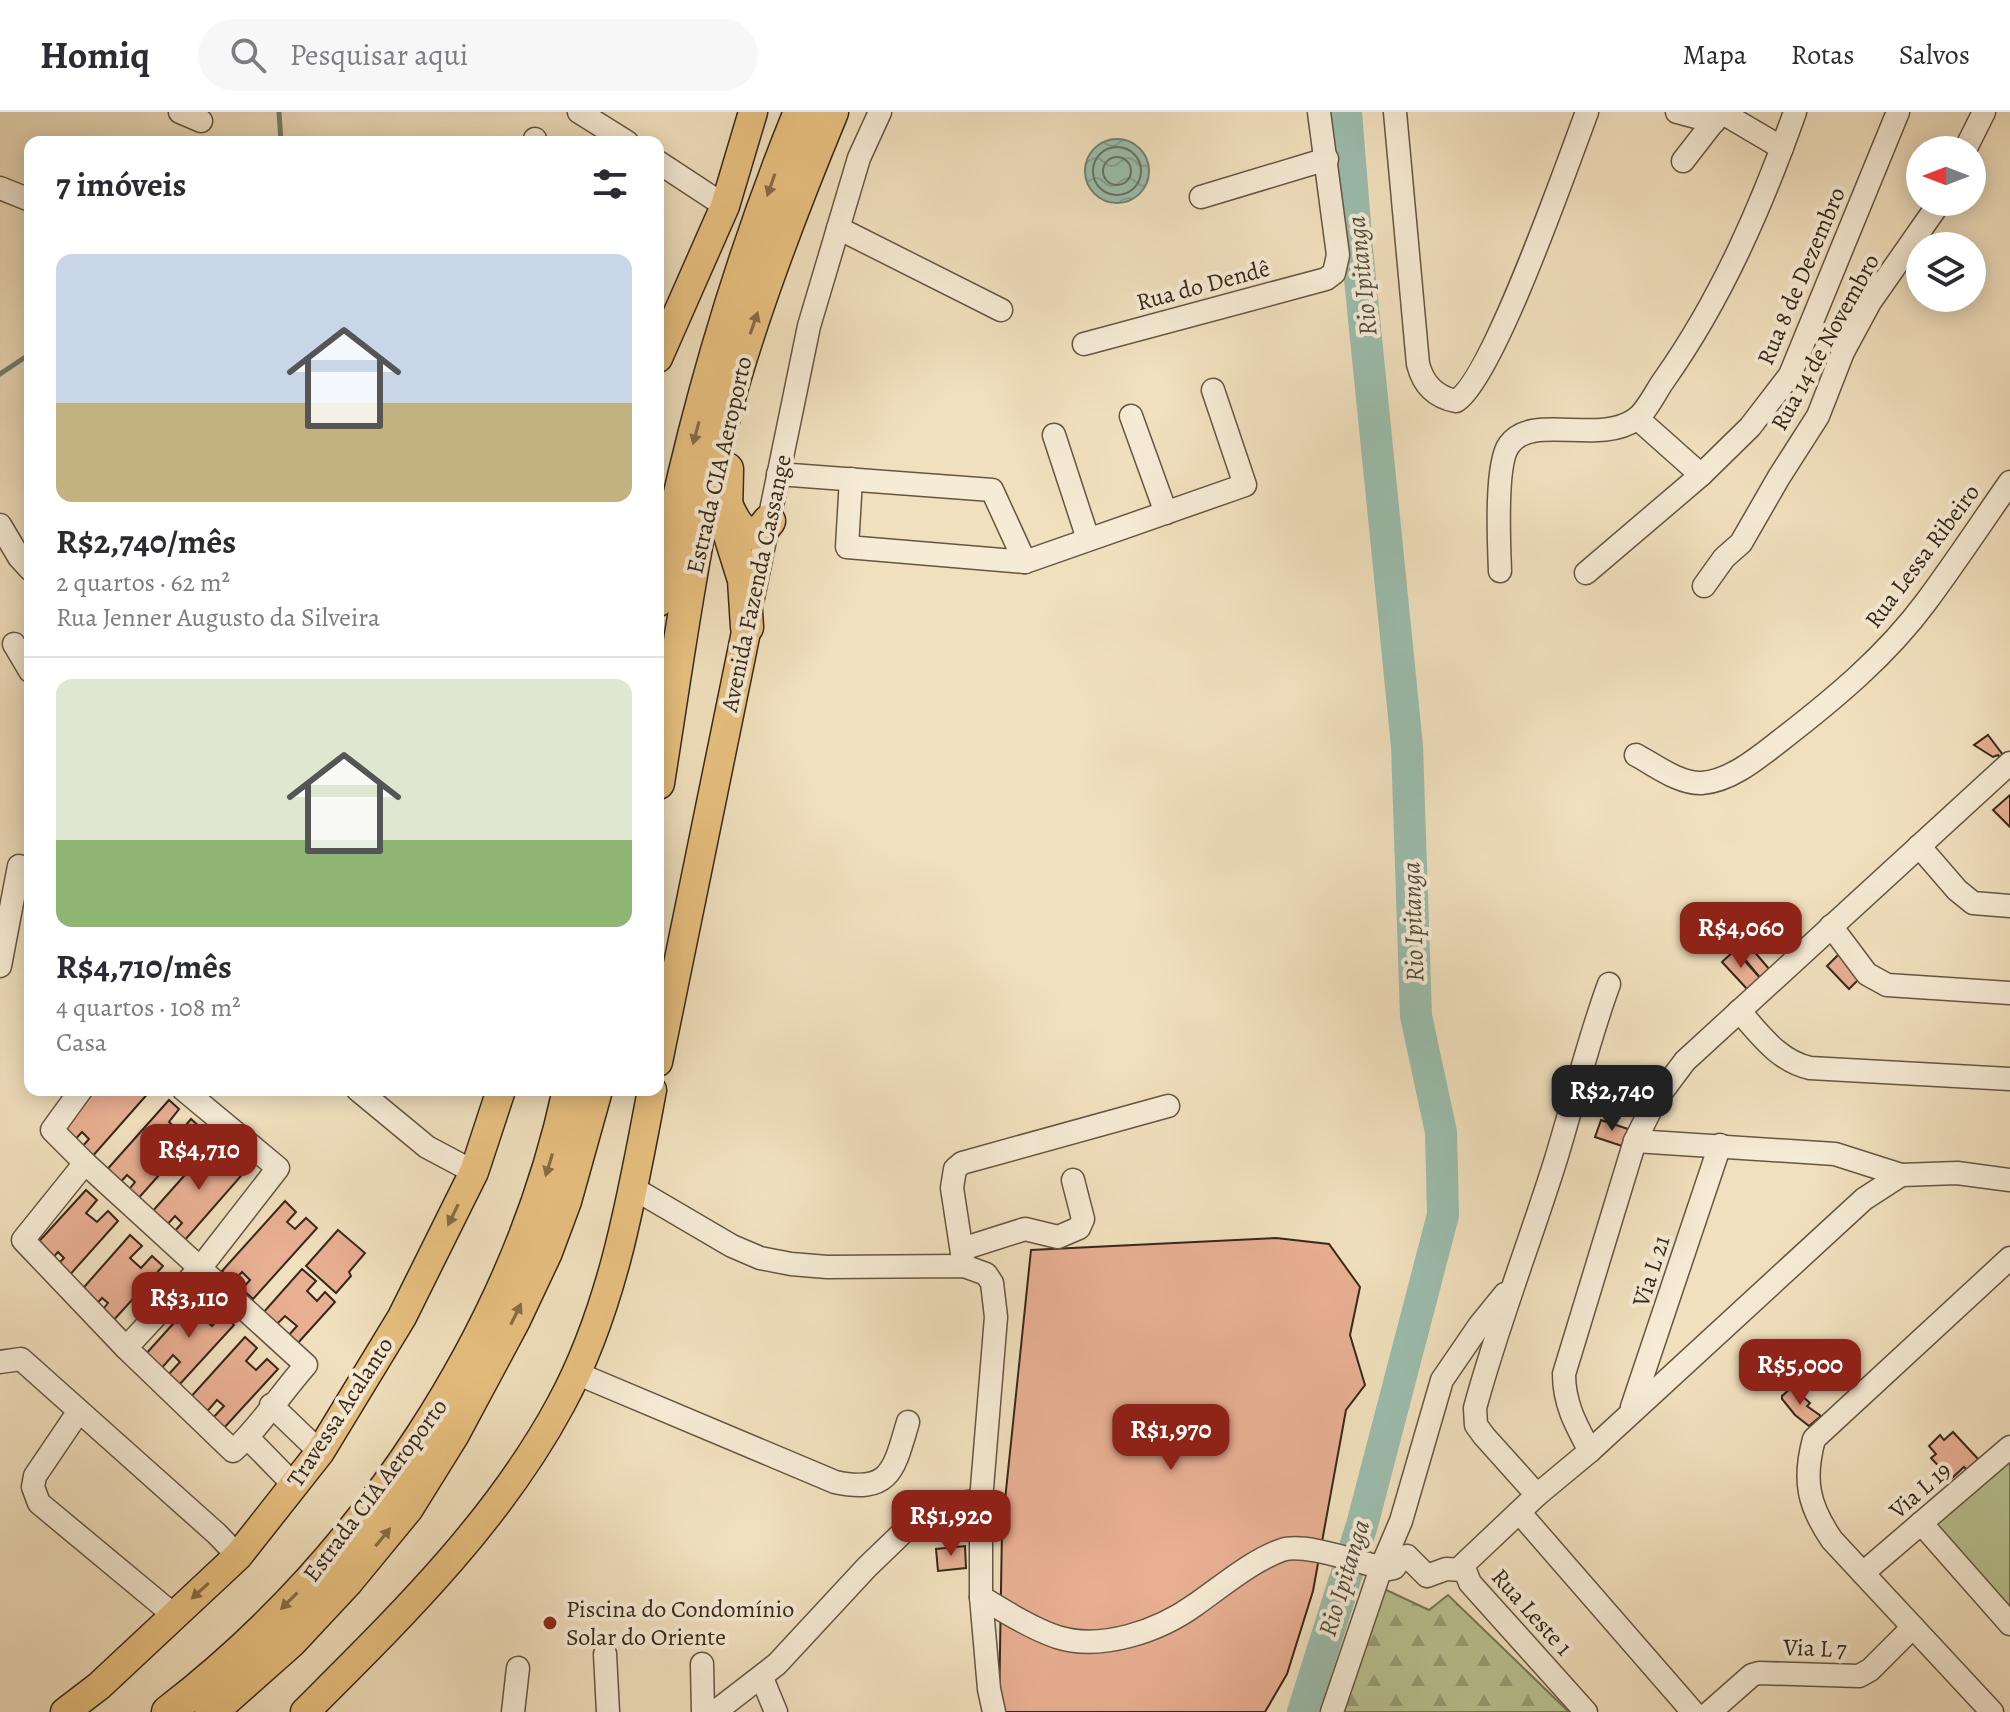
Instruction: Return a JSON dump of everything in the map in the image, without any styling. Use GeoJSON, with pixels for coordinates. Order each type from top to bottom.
{"type":"FeatureCollection","features":[{"type":"Feature","properties":{"kind":"highway","name":"Estrada CIA Aeroporto"},"geometry":{"type":"LineString","coordinates":[[664,573],[717,356],[752,240],[800,112]]}},
{"type":"Feature","properties":{"kind":"highway","name":"Estrada CIA Aeroporto"},"geometry":{"type":"LineString","coordinates":[[664,747],[707,493],[733,386],[778,252],[832,112]]}},
{"type":"Feature","properties":{"kind":"highway"},"geometry":{"type":"LineString","coordinates":[[733,386],[726,504],[729,532],[744,580],[747,627]]}},
{"type":"Feature","properties":{"kind":"highway"},"geometry":{"type":"LineString","coordinates":[[726,504],[740,529],[748,533],[756,534],[769,521]]}},
{"type":"Feature","properties":{"kind":"highway","name":"Estrada CIA Aeroporto"},"geometry":{"type":"LineString","coordinates":[[168,1712],[196,1690],[299,1591],[348,1535],[439,1409],[490,1315],[529,1227],[568,1096]]}},
{"type":"Feature","properties":{"kind":"highway","name":"Estrada CIA Aeroporto"},"geometry":{"type":"LineString","coordinates":[[211,1712],[290,1642],[347,1581],[407,1508],[453,1434],[514,1320],[546,1252],[565,1201],[594,1096]]}},
{"type":"Feature","properties":{"kind":"main road"},"geometry":{"type":"LineString","coordinates":[[664,344],[725,206],[753,112]]}},
{"type":"Feature","properties":{"kind":"main road","name":"Avenida Fazenda Cassange"},"geometry":{"type":"LineString","coordinates":[[664,1033],[747,627]]}},
{"type":"Feature","properties":{"kind":"main road","name":"Travessa Acalanto"},"geometry":{"type":"LineString","coordinates":[[65,1712],[99,1686],[238,1556],[320,1452],[402,1317],[474,1172],[499,1096]]}},
{"type":"Feature","properties":{"kind":"main road"},"geometry":{"type":"LineString","coordinates":[[305,1712],[460,1553],[561,1405],[607,1292],[633,1188],[651,1096]]}},
{"type":"Feature","properties":{"kind":"street"},"geometry":{"type":"LineString","coordinates":[[180,112],[201,121]]}},
{"type":"Feature","properties":{"kind":"street"},"geometry":{"type":"LineString","coordinates":[[579,112],[617,136]]}},
{"type":"Feature","properties":{"kind":"street","name":"Avenida Fazenda Cassange"},"geometry":{"type":"LineString","coordinates":[[747,627],[809,326],[859,158],[880,112]]}},
{"type":"Feature","properties":{"kind":"street"},"geometry":{"type":"LineString","coordinates":[[1201,197],[1327,159],[1319,112]]}},
{"type":"Feature","properties":{"kind":"street"},"geometry":{"type":"LineString","coordinates":[[1395,112],[1418,364],[1424,383],[1456,401],[1462,397],[1507,319],[1587,112]]}},
{"type":"Feature","properties":{"kind":"street"},"geometry":{"type":"LineString","coordinates":[[1677,112],[1719,116],[1782,148]]}},
{"type":"Feature","properties":{"kind":"street"},"geometry":{"type":"LineString","coordinates":[[1500,571],[1498,505],[1506,448],[1529,430],[1593,432],[1608,430],[1637,418],[1705,318],[1723,284],[1795,112]]}},
{"type":"Feature","properties":{"kind":"street","name":"Rua 8 de Dezembro"},"geometry":{"type":"LineString","coordinates":[[1586,573],[1701,475],[1750,427],[1790,375],[1898,112]]}},
{"type":"Feature","properties":{"kind":"street"},"geometry":{"type":"LineString","coordinates":[[1972,136],[1984,112]]}},
{"type":"Feature","properties":{"kind":"street"},"geometry":{"type":"LineString","coordinates":[[1683,161],[1719,116]]}},
{"type":"Feature","properties":{"kind":"street","name":"Rua do Dendê"},"geometry":{"type":"LineString","coordinates":[[1084,344],[1326,279],[1334,273],[1338,255],[1327,159]]}},
{"type":"Feature","properties":{"kind":"street"},"geometry":{"type":"LineString","coordinates":[[664,166],[725,206]]}},
{"type":"Feature","properties":{"kind":"street"},"geometry":{"type":"LineString","coordinates":[[0,188],[24,198]]}},
{"type":"Feature","properties":{"kind":"street","name":"Rua 14 de Novembro"},"geometry":{"type":"LineString","coordinates":[[1704,586],[1724,558],[1741,543],[1818,416],[1843,352],[1870,302],[1930,216]]}},
{"type":"Feature","properties":{"kind":"street"},"geometry":{"type":"LineString","coordinates":[[838,228],[1001,310]]}},
{"type":"Feature","properties":{"kind":"street"},"geometry":{"type":"LineString","coordinates":[[851,479],[847,547],[1025,562],[1245,485],[1213,390]]}},
{"type":"Feature","properties":{"kind":"street"},"geometry":{"type":"LineString","coordinates":[[1131,416],[1166,513]]}},
{"type":"Feature","properties":{"kind":"street"},"geometry":{"type":"LineString","coordinates":[[1637,418],[1701,475]]}},
{"type":"Feature","properties":{"kind":"street"},"geometry":{"type":"LineString","coordinates":[[1054,435],[1088,539]]}},
{"type":"Feature","properties":{"kind":"street"},"geometry":{"type":"LineString","coordinates":[[778,474],[992,490],[1025,562]]}},
{"type":"Feature","properties":{"kind":"street","name":"Rua Lessa Ribeiro"},"geometry":{"type":"LineString","coordinates":[[1636,755],[1686,781],[1699,783],[1719,779],[1754,761],[1841,694],[1896,638],[1926,602],[2010,482]]}},
{"type":"Feature","properties":{"kind":"street"},"geometry":{"type":"LineString","coordinates":[[0,525],[24,562]]}},
{"type":"Feature","properties":{"kind":"street"},"geometry":{"type":"LineString","coordinates":[[14,644],[24,661]]}},
{"type":"Feature","properties":{"kind":"street"},"geometry":{"type":"LineString","coordinates":[[1590,1451],[1568,1410],[1564,1374],[1635,1141],[1655,1101],[1670,1078],[1739,1011],[2010,764]]}},
{"type":"Feature","properties":{"kind":"street"},"geometry":{"type":"LineString","coordinates":[[1919,846],[1957,890],[1973,903],[2010,906]]}},
{"type":"Feature","properties":{"kind":"street"},"geometry":{"type":"LineString","coordinates":[[0,966],[14,893],[16,865]]}},
{"type":"Feature","properties":{"kind":"street"},"geometry":{"type":"LineString","coordinates":[[1831,926],[1867,974],[1887,985],[2010,993]]}},
{"type":"Feature","properties":{"kind":"street"},"geometry":{"type":"LineString","coordinates":[[1537,1495],[1484,1436],[1474,1418],[1511,1287],[1555,1161],[1596,1017],[1609,984]]}},
{"type":"Feature","properties":{"kind":"street"},"geometry":{"type":"LineString","coordinates":[[1739,1011],[1779,1054],[1797,1065],[2010,1079]]}},
{"type":"Feature","properties":{"kind":"street"},"geometry":{"type":"LineString","coordinates":[[77,1096],[52,1130],[306,1365],[271,1405],[248,1438],[233,1451],[126,1348],[23,1240],[85,1163]]}},
{"type":"Feature","properties":{"kind":"street"},"geometry":{"type":"LineString","coordinates":[[126,1348],[201,1267],[278,1168],[191,1096]]}},
{"type":"Feature","properties":{"kind":"street"},"geometry":{"type":"LineString","coordinates":[[365,1096],[427,1147],[474,1172]]}},
{"type":"Feature","properties":{"kind":"street"},"geometry":{"type":"LineString","coordinates":[[994,1712],[981,1597],[981,1500],[996,1317],[992,1283],[963,1257],[952,1178],[955,1169],[962,1163],[1168,1106]]}},
{"type":"Feature","properties":{"kind":"street"},"geometry":{"type":"LineString","coordinates":[[1635,1141],[1835,1154],[1901,1175],[1957,1173],[2010,1180]]}},
{"type":"Feature","properties":{"kind":"street","name":"Via L 21"},"geometry":{"type":"LineString","coordinates":[[1631,1412],[1720,1145]]}},
{"type":"Feature","properties":{"kind":"street","name":"Rua Leste 1"},"geometry":{"type":"LineString","coordinates":[[1586,1712],[1470,1583],[1463,1570],[1466,1560],[1590,1451],[1864,1199],[1901,1175]]}},
{"type":"Feature","properties":{"kind":"street"},"geometry":{"type":"LineString","coordinates":[[633,1188],[732,1246],[760,1258],[827,1267],[963,1257],[1025,1229],[1058,1237],[1079,1228],[1083,1219],[1073,1180]]}},
{"type":"Feature","properties":{"kind":"street"},"geometry":{"type":"LineString","coordinates":[[1992,1712],[1832,1540],[1813,1505],[1807,1463],[1814,1439],[2010,1258]]}},
{"type":"Feature","properties":{"kind":"street"},"geometry":{"type":"LineString","coordinates":[[1332,1712],[1376,1567],[1401,1521],[1442,1380],[1479,1326],[1511,1287]]}},
{"type":"Feature","properties":{"kind":"street"},"geometry":{"type":"LineString","coordinates":[[0,1362],[21,1359],[238,1556]]}},
{"type":"Feature","properties":{"kind":"street"},"geometry":{"type":"LineString","coordinates":[[576,1373],[835,1482],[852,1486],[870,1485],[887,1478],[896,1464],[908,1422]]}},
{"type":"Feature","properties":{"kind":"street"},"geometry":{"type":"LineString","coordinates":[[271,1405],[320,1452]]}},
{"type":"Feature","properties":{"kind":"street"},"geometry":{"type":"LineString","coordinates":[[79,1411],[35,1476],[33,1487],[39,1503],[175,1616]]}},
{"type":"Feature","properties":{"kind":"street"},"geometry":{"type":"LineString","coordinates":[[248,1438],[294,1485]]}},
{"type":"Feature","properties":{"kind":"street","name":"Via L 19"},"geometry":{"type":"LineString","coordinates":[[1863,1573],[2010,1447]]}},
{"type":"Feature","properties":{"kind":"street"},"geometry":{"type":"LineString","coordinates":[[715,1712],[762,1678],[921,1515],[954,1504],[981,1500]]}},
{"type":"Feature","properties":{"kind":"street"},"geometry":{"type":"LineString","coordinates":[[1519,1512],[1693,1712]]}},
{"type":"Feature","properties":{"kind":"street"},"geometry":{"type":"LineString","coordinates":[[1921,1523],[2010,1624]]}},
{"type":"Feature","properties":{"kind":"street"},"geometry":{"type":"LineString","coordinates":[[981,1597],[1058,1637],[1084,1640],[1128,1637],[1169,1623],[1225,1581],[1282,1550],[1314,1550],[1376,1567],[1394,1568],[1405,1556],[1427,1576],[1446,1569],[1463,1570]]}},
{"type":"Feature","properties":{"kind":"street","name":"Via L 7"},"geometry":{"type":"LineString","coordinates":[[1710,1712],[1752,1675],[1759,1673],[1859,1676],[1870,1670],[1913,1627]]}},
{"type":"Feature","properties":{"kind":"street"},"geometry":{"type":"LineString","coordinates":[[605,1654],[608,1712]]}},
{"type":"Feature","properties":{"kind":"street"},"geometry":{"type":"LineString","coordinates":[[702,1664],[703,1712]]}},
{"type":"Feature","properties":{"kind":"street"},"geometry":{"type":"LineString","coordinates":[[513,1712],[518,1668]]}},
{"type":"Feature","properties":{"kind":"street"},"geometry":{"type":"LineString","coordinates":[[762,1678],[776,1712]]}},
{"type":"Feature","properties":{"kind":"green space"},"geometry":{"type":"Polygon","coordinates":[[[2010,1443],[2010,1619],[1919,1517],[2010,1443]]]}},
{"type":"Feature","properties":{"kind":"green space"},"geometry":{"type":"Polygon","coordinates":[[[1382,1588],[1429,1610],[1448,1595],[1569,1712],[1343,1712],[1382,1588]]]}},
{"type":"Feature","properties":{"kind":"water"},"geometry":{"type":"Polygon","coordinates":[[[1111,139],[1123,139],[1140,148],[1147,159],[1147,183],[1140,194],[1123,203],[1111,203],[1099,198],[1090,189],[1085,177],[1085,165],[1090,153],[1099,144],[1111,139]]]}},
{"type":"Feature","properties":{"kind":"building"},"geometry":{"type":"Polygon","coordinates":[[[1988,735],[2006,759],[2003,762],[1998,755],[1993,757],[1974,745],[1988,735]]]}},
{"type":"Feature","properties":{"kind":"building"},"geometry":{"type":"Polygon","coordinates":[[[2010,795],[2010,827],[1993,810],[2010,795]]]}},
{"type":"Feature","properties":{"kind":"building"},"geometry":{"type":"Polygon","coordinates":[[[1752,949],[1770,970],[1761,979],[1743,957],[1752,949]]]}},
{"type":"Feature","properties":{"kind":"building"},"geometry":{"type":"Polygon","coordinates":[[[1735,950],[1761,979],[1748,990],[1722,962],[1735,950]]]}},
{"type":"Feature","properties":{"kind":"building"},"geometry":{"type":"Polygon","coordinates":[[[1840,953],[1862,976],[1849,989],[1827,966],[1840,953]]]}},
{"type":"Feature","properties":{"kind":"building"},"geometry":{"type":"Polygon","coordinates":[[[88,1096],[146,1096],[91,1158],[81,1148],[89,1139],[82,1132],[73,1142],[58,1130],[88,1096]]]}},
{"type":"Feature","properties":{"kind":"building"},"geometry":{"type":"Polygon","coordinates":[[[169,1100],[179,1109],[169,1122],[180,1132],[191,1119],[201,1128],[136,1201],[127,1192],[135,1182],[127,1175],[118,1185],[104,1173],[169,1100]]]}},
{"type":"Feature","properties":{"kind":"building"},"geometry":{"type":"Polygon","coordinates":[[[1601,1120],[1628,1129],[1622,1146],[1595,1137],[1601,1120]]]}},
{"type":"Feature","properties":{"kind":"building"},"geometry":{"type":"Polygon","coordinates":[[[216,1140],[226,1150],[216,1162],[227,1172],[238,1160],[248,1168],[184,1241],[174,1232],[182,1223],[175,1216],[166,1226],[151,1213],[216,1140]]]}},
{"type":"Feature","properties":{"kind":"building"},"geometry":{"type":"Polygon","coordinates":[[[86,1190],[97,1200],[86,1213],[97,1222],[108,1211],[118,1221],[67,1278],[55,1267],[64,1258],[58,1252],[49,1262],[33,1248],[86,1190]]]}},
{"type":"Feature","properties":{"kind":"building"},"geometry":{"type":"Polygon","coordinates":[[[285,1201],[296,1212],[287,1222],[295,1229],[306,1218],[317,1228],[253,1299],[242,1289],[250,1280],[242,1272],[233,1282],[222,1271],[285,1201]]]}},
{"type":"Feature","properties":{"kind":"building"},"geometry":{"type":"Polygon","coordinates":[[[338,1230],[365,1253],[336,1293],[306,1266],[338,1230]]]}},
{"type":"Feature","properties":{"kind":"building"},"geometry":{"type":"Polygon","coordinates":[[[130,1235],[142,1246],[130,1258],[141,1268],[152,1256],[163,1266],[111,1323],[100,1313],[108,1303],[102,1298],[93,1308],[78,1294],[130,1235]]]}},
{"type":"Feature","properties":{"kind":"building"},"geometry":{"type":"Polygon","coordinates":[[[1276,1238],[1329,1244],[1360,1287],[1350,1335],[1365,1385],[1346,1410],[1313,1591],[1287,1674],[1265,1712],[999,1712],[1002,1529],[1031,1250],[1276,1238]]]}},
{"type":"Feature","properties":{"kind":"building"},"geometry":{"type":"Polygon","coordinates":[[[302,1269],[316,1281],[307,1291],[317,1301],[325,1292],[335,1302],[297,1344],[288,1336],[297,1326],[285,1316],[276,1325],[263,1313],[302,1269]]]}},
{"type":"Feature","properties":{"kind":"building"},"geometry":{"type":"Polygon","coordinates":[[[201,1293],[213,1304],[202,1317],[212,1326],[223,1314],[234,1325],[179,1385],[168,1375],[180,1362],[173,1355],[160,1370],[144,1356],[201,1293]]]}},
{"type":"Feature","properties":{"kind":"building"},"geometry":{"type":"Polygon","coordinates":[[[245,1337],[257,1348],[246,1361],[256,1370],[267,1359],[278,1369],[223,1429],[212,1419],[224,1406],[217,1400],[204,1415],[188,1400],[245,1337]]]}},
{"type":"Feature","properties":{"kind":"building"},"geometry":{"type":"Polygon","coordinates":[[[1792,1387],[1810,1403],[1807,1406],[1821,1416],[1809,1426],[1782,1399],[1792,1387]]]}},
{"type":"Feature","properties":{"kind":"building"},"geometry":{"type":"Polygon","coordinates":[[[1953,1432],[1979,1460],[1968,1471],[1964,1467],[1951,1479],[1931,1458],[1936,1454],[1929,1446],[1940,1435],[1944,1440],[1953,1432]]]}},
{"type":"Feature","properties":{"kind":"building"},"geometry":{"type":"Polygon","coordinates":[[[965,1546],[966,1568],[938,1571],[936,1549],[965,1546]]]}},
{"type":"Feature","properties":{"kind":"waterway"},"geometry":{"type":"LineString","coordinates":[[279,112],[281,136]]}},
{"type":"Feature","properties":{"kind":"waterway","name":"Rio Ipitanga"},"geometry":{"type":"LineString","coordinates":[[1303,1712],[1362,1525],[1443,1215],[1441,1132],[1416,1016],[1407,746],[1346,112]]}},
{"type":"Feature","properties":{"kind":"waterway"},"geometry":{"type":"LineString","coordinates":[[0,374],[24,358]]}},
{"type":"Feature","properties":{"kind":"place","name":"Piscina do Condomínio Solar do Oriente"},"geometry":{"type":"Point","coordinates":[550,1623]}}]}
